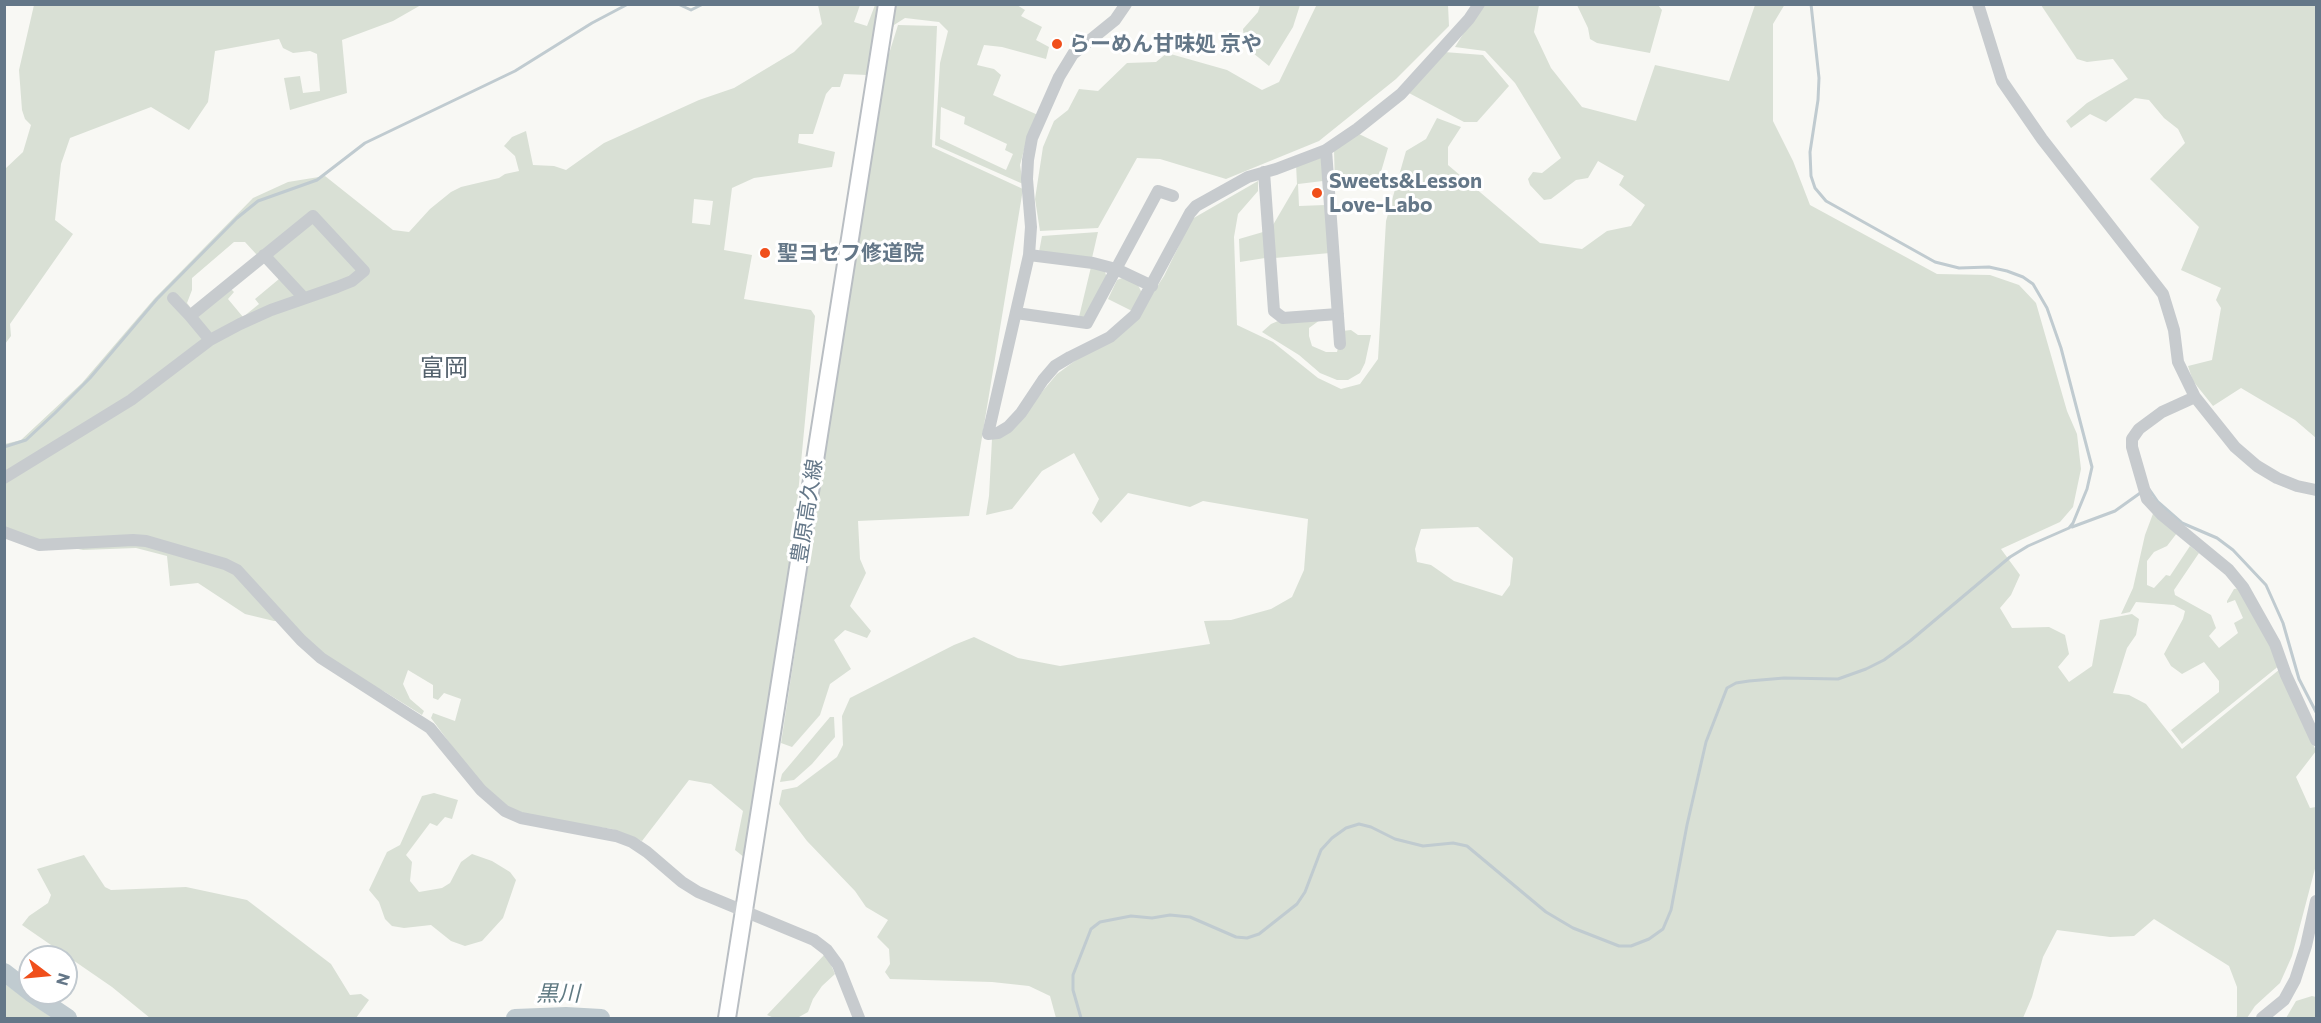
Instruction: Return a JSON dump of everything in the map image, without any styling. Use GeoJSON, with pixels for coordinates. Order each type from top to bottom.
{"type":"FeatureCollection","features":[{"type":"Feature","properties":{"kind":"main road","name":"豊原高久線"},"geometry":{"type":"LineString","coordinates":[[727,1018],[887,4]]}},
{"type":"Feature","properties":{"kind":"street"},"geometry":{"type":"LineString","coordinates":[[1126,4],[1115,20],[1073,54],[1059,77],[1032,138],[1027,179],[1031,227],[1029,255],[988,434],[998,433],[1008,427],[1055,366],[1110,337],[1135,315],[1190,213],[1196,206],[1233,184],[1326,150],[1357,129],[1401,94],[1469,19],[1479,4]]}},
{"type":"Feature","properties":{"kind":"street"},"geometry":{"type":"LineString","coordinates":[[1978,4],[2002,81],[2042,139],[2163,294],[2174,330],[2178,362],[2195,397],[2235,447],[2257,466],[2277,478],[2316,490]]}},
{"type":"Feature","properties":{"kind":"street"},"geometry":{"type":"LineString","coordinates":[[1326,150],[1340,344]]}},
{"type":"Feature","properties":{"kind":"street"},"geometry":{"type":"LineString","coordinates":[[1264,172],[1274,311],[1283,318],[1338,314]]}},
{"type":"Feature","properties":{"kind":"street"},"geometry":{"type":"LineString","coordinates":[[1016,313],[1087,322],[1158,191],[1173,196]]}},
{"type":"Feature","properties":{"kind":"street"},"geometry":{"type":"LineString","coordinates":[[4,478],[131,400],[210,340],[240,324],[337,287],[364,271],[313,216],[190,316]]}},
{"type":"Feature","properties":{"kind":"street"},"geometry":{"type":"LineString","coordinates":[[264,255],[304,298]]}},
{"type":"Feature","properties":{"kind":"street"},"geometry":{"type":"LineString","coordinates":[[1029,255],[1093,263],[1116,269],[1152,286]]}},
{"type":"Feature","properties":{"kind":"street"},"geometry":{"type":"LineString","coordinates":[[173,298],[210,340]]}},
{"type":"Feature","properties":{"kind":"street"},"geometry":{"type":"LineString","coordinates":[[2195,397],[2162,412],[2139,429],[2132,438],[2132,447],[2147,499],[2161,514],[2229,570],[2243,586],[2275,644],[2286,675],[2316,740]]}},
{"type":"Feature","properties":{"kind":"street"},"geometry":{"type":"LineString","coordinates":[[4,532],[39,545],[146,541],[225,564],[245,578],[301,640],[321,658],[430,728],[481,790],[505,811],[521,818],[616,836],[632,842],[698,892],[814,940],[827,950],[838,965],[853,997],[859,1018]]}},
{"type":"Feature","properties":{"kind":"street"},"geometry":{"type":"LineString","coordinates":[[2262,1018],[2284,1000],[2295,980],[2306,946],[2316,901]]}},
{"type":"Feature","properties":{"kind":"shaded area"},"geometry":{"type":"Polygon","coordinates":[[[34,4],[421,5],[393,21],[342,40],[347,93],[290,110],[284,78],[300,76],[303,93],[320,91],[317,54],[310,51],[293,53],[283,48],[279,39],[215,51],[208,102],[189,130],[151,107],[70,138],[61,164],[55,220],[73,234],[10,324],[11,336],[5,344],[5,169],[23,152],[31,125],[25,119],[22,110],[19,70],[34,4]]]}},
{"type":"Feature","properties":{"kind":"shaded area"},"geometry":{"type":"Polygon","coordinates":[[[1317,4],[1448,5],[1449,26],[1396,79],[1319,141],[1226,179],[1160,159],[1137,158],[1098,228],[1040,231],[1035,199],[1043,147],[1054,121],[1068,110],[1079,89],[1098,91],[1127,63],[1156,62],[1167,53],[1227,70],[1262,90],[1279,82],[1317,4]]]}},
{"type":"Feature","properties":{"kind":"shaded area"},"geometry":{"type":"Polygon","coordinates":[[[1785,4],[1773,24],[1773,121],[1793,161],[1810,205],[1937,274],[1990,275],[2019,285],[2036,303],[2067,411],[2077,434],[2081,469],[2073,507],[2060,522],[2001,549],[2020,575],[2011,595],[2000,608],[2012,628],[2049,627],[2065,635],[2069,654],[2058,667],[2069,682],[2092,666],[2100,620],[2132,614],[2139,619],[2136,635],[2127,648],[2113,693],[2129,695],[2146,704],[2182,749],[2280,669],[2316,751],[2296,777],[2310,808],[2316,807],[2316,865],[2292,956],[2280,983],[2255,1006],[2247,1018],[2235,1018],[2237,1016],[2237,987],[2229,966],[2154,919],[2134,936],[2110,937],[2057,930],[2043,957],[2032,997],[2023,1018],[1056,1018],[1050,996],[1029,986],[992,982],[890,979],[885,972],[890,964],[889,949],[877,937],[888,920],[866,907],[855,891],[807,841],[779,804],[782,790],[797,787],[837,757],[843,745],[842,716],[850,698],[974,637],[1018,658],[1060,666],[1210,644],[1204,621],[1231,620],[1271,609],[1292,597],[1304,570],[1308,519],[1203,501],[1190,507],[1128,493],[1101,523],[1092,513],[1099,499],[1074,453],[1042,471],[1012,509],[986,515],[992,439],[1036,399],[1057,374],[1139,314],[1164,276],[1192,219],[1258,181],[1258,191],[1238,214],[1234,237],[1237,325],[1273,342],[1318,378],[1341,389],[1360,384],[1378,359],[1386,221],[1406,151],[1426,139],[1437,118],[1461,127],[1448,147],[1448,165],[1540,243],[1582,249],[1607,231],[1631,226],[1645,205],[1619,185],[1624,176],[1598,161],[1588,178],[1576,180],[1551,199],[1544,200],[1530,185],[1528,179],[1533,172],[1542,173],[1561,158],[1515,83],[1485,51],[1455,47],[1481,5],[1539,5],[1534,32],[1551,68],[1582,107],[1636,121],[1655,65],[1729,81],[1755,5],[1785,4]],[[1478,527],[1421,529],[1415,549],[1417,562],[1431,565],[1454,581],[1502,596],[1510,585],[1513,558],[1478,527]]]}},
{"type":"Feature","properties":{"kind":"shaded area"},"geometry":{"type":"Polygon","coordinates":[[[818,5],[860,5],[854,22],[867,26],[875,5],[1017,5],[1025,10],[1021,16],[1042,27],[1036,40],[1049,47],[1046,59],[1002,47],[984,45],[977,65],[994,69],[1001,75],[993,95],[1038,115],[1027,139],[1020,165],[1023,184],[935,145],[940,63],[948,31],[939,22],[905,18],[894,25],[878,67],[867,75],[844,74],[840,87],[832,87],[826,94],[813,134],[799,134],[798,143],[835,152],[832,167],[754,178],[732,188],[724,250],[752,255],[744,299],[811,310],[815,316],[798,494],[766,752],[745,858],[735,850],[743,811],[711,784],[689,780],[642,841],[612,829],[548,820],[506,808],[483,788],[431,718],[433,713],[455,721],[461,699],[444,693],[438,700],[433,698],[433,685],[408,670],[403,684],[410,699],[424,711],[422,715],[345,671],[313,646],[287,621],[274,621],[245,614],[198,583],[170,586],[167,556],[136,548],[83,550],[45,542],[5,528],[5,444],[21,440],[82,383],[154,299],[253,198],[288,182],[325,176],[393,230],[409,232],[430,209],[451,192],[461,187],[519,171],[515,156],[504,146],[512,137],[526,131],[533,165],[554,166],[566,170],[604,143],[699,100],[734,88],[794,52],[822,24],[818,5]],[[941,107],[940,139],[1006,170],[1013,154],[1005,150],[1007,144],[964,124],[965,117],[941,107]],[[694,199],[692,223],[710,225],[713,201],[694,199]],[[234,242],[192,278],[192,290],[187,303],[193,311],[229,287],[234,292],[228,299],[243,317],[259,304],[255,299],[279,279],[245,242],[234,242]]]}},
{"type":"Feature","properties":{"kind":"shaded area"},"geometry":{"type":"Polygon","coordinates":[[[1260,5],[1300,5],[1293,27],[1269,66],[1248,49],[1244,40],[1243,29],[1258,12],[1260,5]]]}},
{"type":"Feature","properties":{"kind":"shaded area"},"geometry":{"type":"Polygon","coordinates":[[[1577,5],[1658,5],[1662,10],[1650,53],[1597,43],[1590,39],[1588,28],[1577,5]]]}},
{"type":"Feature","properties":{"kind":"shaded area"},"geometry":{"type":"Polygon","coordinates":[[[2041,5],[2316,5],[2316,438],[2295,420],[2241,388],[2213,406],[2193,381],[2188,366],[2212,360],[2221,308],[2216,300],[2221,288],[2181,270],[2199,227],[2150,179],[2185,143],[2178,129],[2164,118],[2149,100],[2135,98],[2106,122],[2090,114],[2071,128],[2066,121],[2087,103],[2128,79],[2113,59],[2087,62],[2077,59],[2041,5]]]}},
{"type":"Feature","properties":{"kind":"shaded area"},"geometry":{"type":"Polygon","coordinates":[[[898,25],[937,26],[932,147],[1023,189],[969,516],[858,521],[860,559],[866,573],[850,606],[871,631],[867,638],[845,630],[834,640],[851,669],[830,684],[820,715],[792,747],[781,743],[883,73],[898,25]]]}},
{"type":"Feature","properties":{"kind":"shaded area"},"geometry":{"type":"Polygon","coordinates":[[[1444,52],[1483,55],[1509,86],[1477,122],[1464,122],[1407,92],[1444,52]]]}},
{"type":"Feature","properties":{"kind":"shaded area"},"geometry":{"type":"Polygon","coordinates":[[[1359,134],[1388,148],[1378,182],[1335,185],[1334,150],[1359,134]]]}},
{"type":"Feature","properties":{"kind":"shaded area"},"geometry":{"type":"Polygon","coordinates":[[[1321,155],[1323,181],[1298,184],[1299,206],[1325,205],[1330,253],[1275,258],[1273,225],[1297,184],[1296,164],[1321,155]]]}},
{"type":"Feature","properties":{"kind":"shaded area"},"geometry":{"type":"Polygon","coordinates":[[[1098,232],[1092,258],[1039,252],[1042,236],[1098,232]]]}},
{"type":"Feature","properties":{"kind":"shaded area"},"geometry":{"type":"Polygon","coordinates":[[[1263,232],[1265,258],[1240,262],[1239,239],[1263,232]]]}},
{"type":"Feature","properties":{"kind":"shaded area"},"geometry":{"type":"Polygon","coordinates":[[[1091,267],[1104,269],[1107,278],[1084,317],[1079,317],[1091,267]]]}},
{"type":"Feature","properties":{"kind":"shaded area"},"geometry":{"type":"Polygon","coordinates":[[[1122,278],[1138,285],[1142,293],[1132,311],[1108,299],[1117,280],[1122,278]]]}},
{"type":"Feature","properties":{"kind":"shaded area"},"geometry":{"type":"Polygon","coordinates":[[[1320,320],[1309,328],[1309,336],[1312,346],[1326,352],[1337,352],[1342,331],[1351,330],[1358,335],[1371,335],[1365,363],[1360,373],[1348,380],[1337,380],[1320,373],[1299,355],[1262,332],[1278,321],[1320,320]]]}},
{"type":"Feature","properties":{"kind":"shaded area"},"geometry":{"type":"Polygon","coordinates":[[[2154,511],[2177,533],[2167,546],[2154,552],[2147,561],[2147,585],[2154,588],[2166,575],[2170,576],[2190,546],[2199,553],[2174,590],[2175,595],[2211,615],[2216,628],[2209,636],[2219,648],[2238,633],[2234,623],[2243,618],[2235,600],[2227,603],[2227,601],[2234,589],[2240,588],[2280,665],[2182,744],[2171,730],[2219,692],[2219,681],[2204,662],[2182,674],[2171,666],[2164,654],[2185,611],[2174,605],[2136,602],[2130,612],[2121,614],[2133,588],[2145,535],[2154,511]]]}},
{"type":"Feature","properties":{"kind":"shaded area"},"geometry":{"type":"Polygon","coordinates":[[[830,717],[834,717],[835,737],[812,764],[794,780],[780,782],[782,774],[830,717]]]}},
{"type":"Feature","properties":{"kind":"shaded area"},"geometry":{"type":"Polygon","coordinates":[[[434,793],[458,800],[452,819],[445,817],[437,826],[430,823],[406,855],[412,862],[410,881],[419,892],[442,888],[450,883],[461,862],[472,854],[492,861],[510,872],[516,880],[503,918],[482,941],[465,946],[451,941],[431,925],[404,928],[392,926],[385,919],[379,902],[369,890],[387,852],[400,845],[422,796],[434,793]]]}},
{"type":"Feature","properties":{"kind":"shaded area"},"geometry":{"type":"Polygon","coordinates":[[[84,855],[105,887],[111,890],[186,887],[247,900],[331,964],[350,995],[361,994],[369,1000],[356,1018],[150,1018],[112,987],[78,964],[78,945],[51,945],[22,925],[29,916],[48,903],[51,895],[37,869],[84,855]]]}},
{"type":"Feature","properties":{"kind":"shaded area"},"geometry":{"type":"Polygon","coordinates":[[[826,953],[835,974],[822,986],[808,1012],[799,1017],[774,1018],[767,1015],[826,953]]]}},
{"type":"Feature","properties":{"kind":"shaded area"},"geometry":{"type":"Polygon","coordinates":[[[4,984],[18,993],[18,1005],[34,1005],[52,1018],[5,1018],[4,984]]]}},
{"type":"Feature","properties":{"kind":"shaded area"},"geometry":{"type":"Polygon","coordinates":[[[2316,997],[2316,1018],[2286,1018],[2296,1001],[2316,997]]]}},
{"type":"Feature","properties":{"kind":"waterway"},"geometry":{"type":"LineString","coordinates":[[4,447],[26,440],[55,413],[90,378],[157,299],[237,218],[258,201],[317,180],[365,143],[515,71],[592,23],[628,4]]}},
{"type":"Feature","properties":{"kind":"waterway"},"geometry":{"type":"LineString","coordinates":[[678,4],[691,10],[703,4]]}},
{"type":"Feature","properties":{"kind":"waterway"},"geometry":{"type":"LineString","coordinates":[[1081,1018],[1073,990],[1073,975],[1091,929],[1100,922],[1131,916],[1152,918],[1170,915],[1190,917],[1236,937],[1247,938],[1259,934],[1297,904],[1305,892],[1321,850],[1346,828],[1359,824],[1371,827],[1395,839],[1423,846],[1453,843],[1467,846],[1546,912],[1573,928],[1619,946],[1631,946],[1649,939],[1663,929],[1671,910],[1706,742],[1727,688],[1736,683],[1784,678],[1838,679],[1866,669],[1884,660],[1910,641],[2010,557],[2028,546],[2069,528],[2073,523],[2087,489],[2092,467],[2061,348],[2047,308],[2033,284],[2007,271],[1989,267],[1959,268],[1935,262],[1826,201],[1815,188],[1811,176],[1810,152],[1819,78],[1811,4]]}},
{"type":"Feature","properties":{"kind":"waterway"},"geometry":{"type":"LineString","coordinates":[[2149,489],[2158,502],[2182,523],[2217,538],[2233,550],[2266,585],[2283,623],[2299,679],[2316,712]]}},
{"type":"Feature","properties":{"kind":"waterway"},"geometry":{"type":"LineString","coordinates":[[2072,527],[2115,511],[2143,491]]}},
{"type":"Feature","properties":{"kind":"waterway","name":"黒川"},"geometry":{"type":"LineString","coordinates":[[4,972],[18,983]]}},
{"type":"Feature","properties":{"kind":"waterway","name":"黒川"},"geometry":{"type":"LineString","coordinates":[[49,1005],[68,1018]]}},
{"type":"Feature","properties":{"kind":"waterway","name":"黒川"},"geometry":{"type":"LineString","coordinates":[[515,1018],[566,1016],[601,1018]]}},
{"type":"Feature","properties":{"kind":"place","name":"らーめん甘味処 京や"},"geometry":{"type":"Point","coordinates":[1057,44]}},
{"type":"Feature","properties":{"kind":"place","name":"Sweets&Lesson Love-Labo"},"geometry":{"type":"Point","coordinates":[1317,193]}},
{"type":"Feature","properties":{"kind":"place","name":"聖ヨセフ修道院"},"geometry":{"type":"Point","coordinates":[765,253]}},
{"type":"Feature","properties":{"kind":"district","name":"富岡"},"geometry":{"type":"Point","coordinates":[444,368]}}]}
